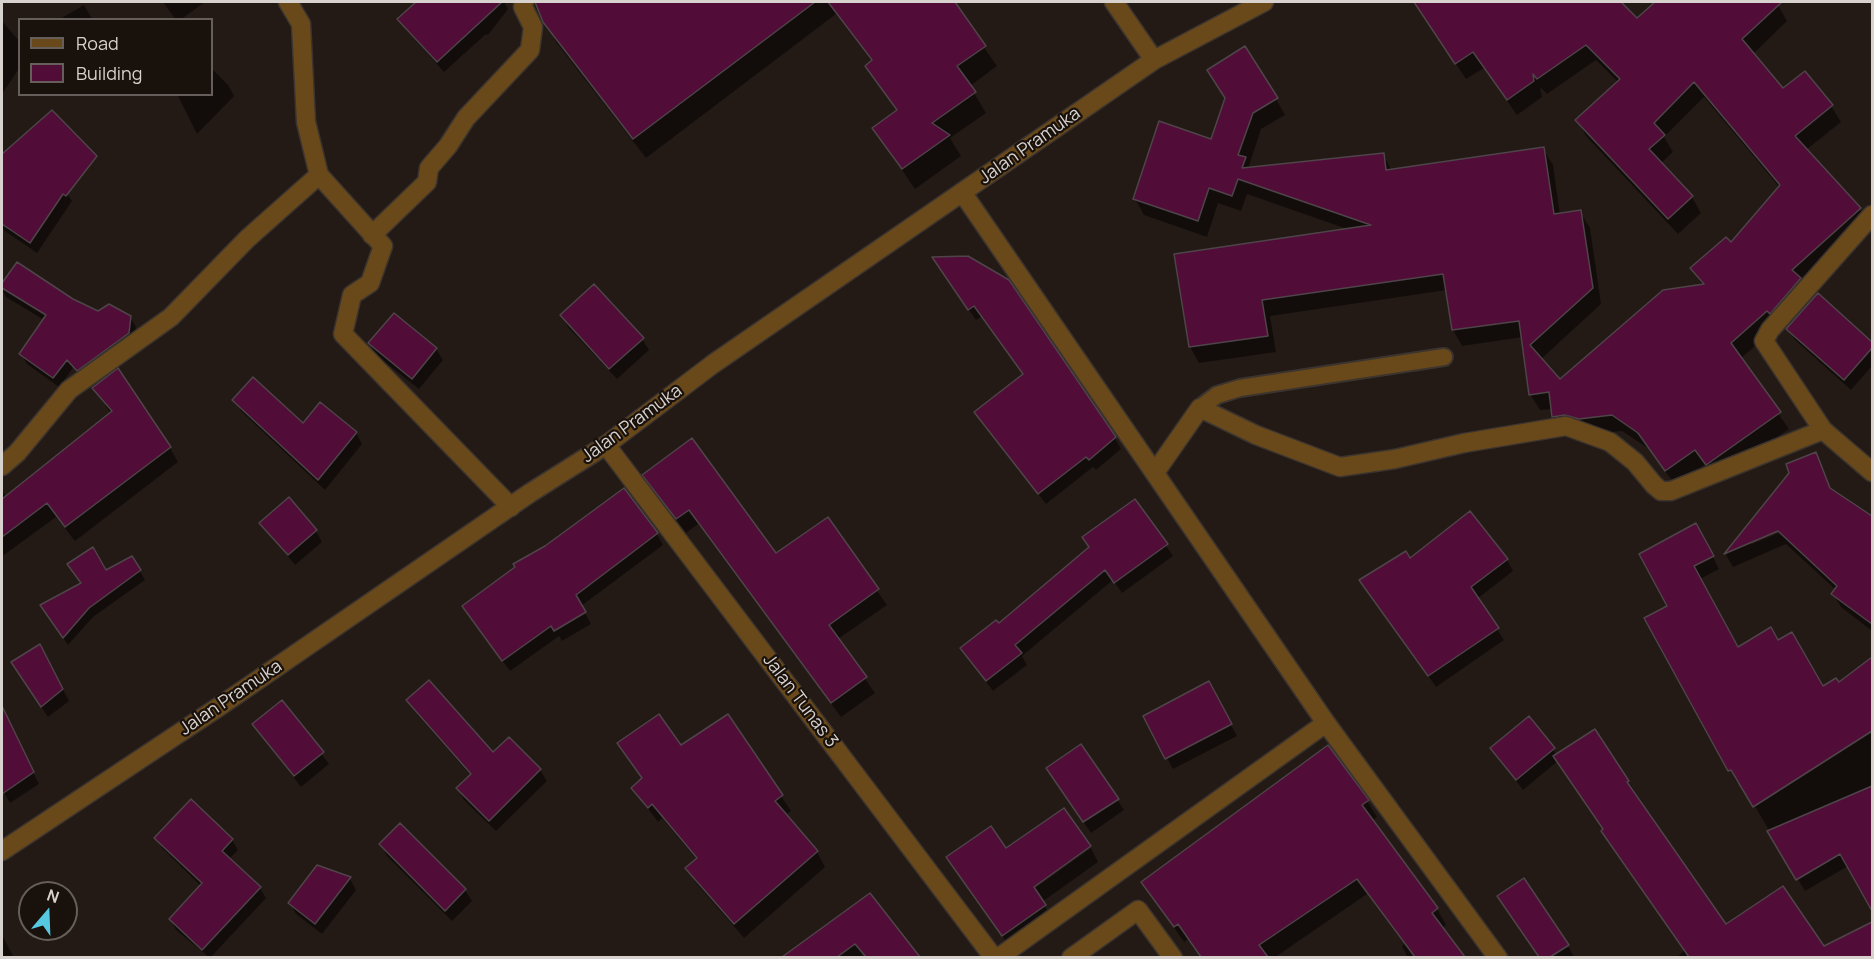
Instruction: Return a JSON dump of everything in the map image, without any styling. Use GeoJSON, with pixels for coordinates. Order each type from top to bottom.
{"type":"FeatureCollection","features":[{"type":"Feature","properties":{"kind":"street"},"geometry":{"type":"LineString","coordinates":[[288,2],[301,24],[306,122],[319,175],[383,246],[369,283],[352,295],[351,308],[343,334],[511,507]]}},
{"type":"Feature","properties":{"kind":"street"},"geometry":{"type":"LineString","coordinates":[[372,235],[427,182],[429,168],[448,146],[466,118],[530,50],[533,27],[523,7],[524,2]]}},
{"type":"Feature","properties":{"kind":"street"},"geometry":{"type":"LineString","coordinates":[[1114,2],[1154,60]]}},
{"type":"Feature","properties":{"kind":"street","name":"Jalan Pramuka"},"geometry":{"type":"LineString","coordinates":[[2,851],[606,445],[713,364],[1154,60],[1264,2]]}},
{"type":"Feature","properties":{"kind":"street"},"geometry":{"type":"LineString","coordinates":[[2,466],[17,453],[69,390],[171,317],[247,239],[319,175]]}},
{"type":"Feature","properties":{"kind":"street"},"geometry":{"type":"LineString","coordinates":[[962,192],[1326,723],[1498,957]]}},
{"type":"Feature","properties":{"kind":"street"},"geometry":{"type":"LineString","coordinates":[[1872,215],[1770,330],[1764,341],[1823,430],[1872,472]]}},
{"type":"Feature","properties":{"kind":"street"},"geometry":{"type":"LineString","coordinates":[[1155,471],[1200,408],[1256,435],[1340,467],[1395,459],[1464,443],[1566,426],[1610,442],[1635,462],[1654,485],[1661,490],[1671,491],[1823,430]]}},
{"type":"Feature","properties":{"kind":"street","name":"Jalan Tunas 3"},"geometry":{"type":"LineString","coordinates":[[606,445],[996,957]]}},
{"type":"Feature","properties":{"kind":"street"},"geometry":{"type":"LineString","coordinates":[[996,957],[1326,723]]}},
{"type":"Feature","properties":{"kind":"street"},"geometry":{"type":"LineString","coordinates":[[1071,957],[1138,910],[1173,957]]}},
{"type":"Feature","properties":{"kind":"lane"},"geometry":{"type":"LineString","coordinates":[[1200,408],[1217,395],[1240,388],[1444,357]]}},
{"type":"Feature","properties":{"kind":"building"},"geometry":{"type":"Polygon","coordinates":[[[416,2],[502,2],[437,62],[397,19],[416,2]]]}},
{"type":"Feature","properties":{"kind":"building"},"geometry":{"type":"Polygon","coordinates":[[[535,2],[815,2],[633,139],[543,22],[535,2]]]}},
{"type":"Feature","properties":{"kind":"building"},"geometry":{"type":"Polygon","coordinates":[[[828,2],[955,2],[986,46],[957,66],[976,92],[932,123],[950,135],[902,169],[872,128],[897,110],[865,66],[872,60],[828,2]]]}},
{"type":"Feature","properties":{"kind":"building"},"geometry":{"type":"Polygon","coordinates":[[[1414,2],[1621,2],[1637,18],[1655,2],[1782,2],[1742,39],[1783,88],[1805,71],[1833,105],[1795,136],[1861,208],[1792,270],[1801,278],[1770,314],[1767,311],[1731,343],[1781,412],[1706,465],[1695,450],[1665,471],[1638,433],[1612,415],[1579,419],[1565,415],[1552,417],[1549,392],[1529,395],[1519,321],[1452,330],[1443,274],[1262,300],[1268,336],[1189,347],[1174,254],[1371,225],[1238,179],[1232,196],[1209,188],[1198,221],[1133,199],[1159,121],[1211,139],[1225,98],[1207,70],[1245,46],[1278,98],[1253,113],[1238,155],[1246,157],[1242,168],[1384,153],[1386,170],[1544,147],[1554,214],[1581,210],[1593,288],[1530,345],[1560,379],[1663,290],[1704,284],[1690,268],[1726,237],[1731,242],[1780,185],[1694,82],[1654,123],[1665,135],[1649,149],[1693,196],[1668,219],[1575,120],[1620,79],[1586,45],[1537,79],[1533,74],[1534,81],[1507,100],[1473,52],[1455,64],[1414,2]]]}},
{"type":"Feature","properties":{"kind":"building"},"geometry":{"type":"Polygon","coordinates":[[[52,110],[97,156],[66,196],[63,194],[30,243],[2,224],[2,154],[52,110]]]}},
{"type":"Feature","properties":{"kind":"building"},"geometry":{"type":"Polygon","coordinates":[[[968,256],[1009,280],[1116,437],[1089,460],[1086,457],[1038,494],[974,412],[1023,374],[974,306],[968,310],[932,257],[968,256]]]}},
{"type":"Feature","properties":{"kind":"building"},"geometry":{"type":"Polygon","coordinates":[[[17,262],[73,299],[98,311],[109,304],[131,316],[129,333],[77,371],[67,360],[53,378],[19,354],[46,315],[2,288],[2,283],[17,262]]]}},
{"type":"Feature","properties":{"kind":"building"},"geometry":{"type":"Polygon","coordinates":[[[594,284],[644,338],[609,369],[560,315],[594,284]]]}},
{"type":"Feature","properties":{"kind":"building"},"geometry":{"type":"Polygon","coordinates":[[[1818,293],[1872,342],[1872,348],[1844,380],[1786,329],[1818,293]]]}},
{"type":"Feature","properties":{"kind":"building"},"geometry":{"type":"Polygon","coordinates":[[[394,313],[437,348],[412,379],[368,343],[394,313]]]}},
{"type":"Feature","properties":{"kind":"building"},"geometry":{"type":"Polygon","coordinates":[[[118,368],[171,447],[65,527],[47,503],[2,537],[2,499],[112,411],[92,388],[118,368]]]}},
{"type":"Feature","properties":{"kind":"building"},"geometry":{"type":"Polygon","coordinates":[[[253,377],[303,423],[320,402],[357,432],[318,480],[232,400],[253,377]]]}},
{"type":"Feature","properties":{"kind":"building"},"geometry":{"type":"Polygon","coordinates":[[[692,438],[776,553],[828,517],[879,589],[829,625],[867,677],[831,703],[689,510],[676,519],[642,475],[692,438]]]}},
{"type":"Feature","properties":{"kind":"building"},"geometry":{"type":"Polygon","coordinates":[[[1816,452],[1830,488],[1872,516],[1872,624],[1831,594],[1837,586],[1778,531],[1724,554],[1789,473],[1786,464],[1816,452]]]}},
{"type":"Feature","properties":{"kind":"building"},"geometry":{"type":"Polygon","coordinates":[[[624,488],[658,533],[576,595],[586,612],[554,631],[551,626],[502,661],[462,606],[515,567],[513,564],[545,546],[624,488]]]}},
{"type":"Feature","properties":{"kind":"building"},"geometry":{"type":"Polygon","coordinates":[[[289,497],[317,530],[288,555],[259,523],[289,497]]]}},
{"type":"Feature","properties":{"kind":"building"},"geometry":{"type":"Polygon","coordinates":[[[1135,499],[1168,544],[1114,583],[1105,570],[1015,645],[1022,653],[986,681],[960,648],[996,620],[999,623],[1089,547],[1082,537],[1135,499]]]}},
{"type":"Feature","properties":{"kind":"building"},"geometry":{"type":"Polygon","coordinates":[[[1470,511],[1508,559],[1471,587],[1499,628],[1428,676],[1359,580],[1406,551],[1410,558],[1470,511]]]}},
{"type":"Feature","properties":{"kind":"building"},"geometry":{"type":"Polygon","coordinates":[[[1696,523],[1714,556],[1694,566],[1738,647],[1771,627],[1778,640],[1792,632],[1823,686],[1836,678],[1839,682],[1872,657],[1872,731],[1753,807],[1731,770],[1728,771],[1644,618],[1667,606],[1639,554],[1696,523]]]}},
{"type":"Feature","properties":{"kind":"building"},"geometry":{"type":"Polygon","coordinates":[[[93,547],[106,570],[132,556],[141,570],[89,608],[63,638],[40,605],[81,583],[67,564],[93,547]]]}},
{"type":"Feature","properties":{"kind":"building"},"geometry":{"type":"Polygon","coordinates":[[[40,644],[63,689],[41,707],[11,662],[40,644]]]}},
{"type":"Feature","properties":{"kind":"building"},"geometry":{"type":"Polygon","coordinates":[[[429,680],[493,752],[509,737],[541,769],[489,821],[456,788],[471,774],[406,700],[429,680]]]}},
{"type":"Feature","properties":{"kind":"building"},"geometry":{"type":"Polygon","coordinates":[[[1209,681],[1232,724],[1165,759],[1143,716],[1209,681]]]}},
{"type":"Feature","properties":{"kind":"building"},"geometry":{"type":"Polygon","coordinates":[[[282,700],[324,752],[294,776],[252,724],[282,700]]]}},
{"type":"Feature","properties":{"kind":"building"},"geometry":{"type":"Polygon","coordinates":[[[2,706],[34,772],[2,794],[2,706]]]}},
{"type":"Feature","properties":{"kind":"building"},"geometry":{"type":"Polygon","coordinates":[[[659,714],[681,745],[728,714],[783,795],[775,801],[818,851],[734,924],[685,868],[697,858],[652,804],[648,808],[631,788],[642,778],[617,743],[659,714]]]}},
{"type":"Feature","properties":{"kind":"building"},"geometry":{"type":"Polygon","coordinates":[[[1529,716],[1555,748],[1516,780],[1490,748],[1529,716]]]}},
{"type":"Feature","properties":{"kind":"building"},"geometry":{"type":"Polygon","coordinates":[[[1595,729],[1629,781],[1627,782],[1726,924],[1783,886],[1824,946],[1872,922],[1872,957],[1689,957],[1601,831],[1603,829],[1553,756],[1595,729]]]}},
{"type":"Feature","properties":{"kind":"building"},"geometry":{"type":"Polygon","coordinates":[[[1081,744],[1119,799],[1083,822],[1046,768],[1081,744]]]}},
{"type":"Feature","properties":{"kind":"building"},"geometry":{"type":"Polygon","coordinates":[[[1328,745],[1369,800],[1362,805],[1438,908],[1432,913],[1465,957],[1415,957],[1357,879],[1259,945],[1268,957],[1201,957],[1178,924],[1174,927],[1141,882],[1328,745]]]}},
{"type":"Feature","properties":{"kind":"building"},"geometry":{"type":"Polygon","coordinates":[[[1872,786],[1872,911],[1840,854],[1796,880],[1767,831],[1872,786]]]}},
{"type":"Feature","properties":{"kind":"building"},"geometry":{"type":"Polygon","coordinates":[[[191,799],[233,839],[222,851],[261,887],[202,950],[169,919],[202,883],[154,838],[191,799]]]}},
{"type":"Feature","properties":{"kind":"building"},"geometry":{"type":"Polygon","coordinates":[[[1064,808],[1091,846],[1034,887],[1046,905],[1002,936],[946,857],[991,826],[1006,848],[1064,808]]]}},
{"type":"Feature","properties":{"kind":"building"},"geometry":{"type":"Polygon","coordinates":[[[400,823],[466,889],[445,911],[379,844],[400,823]]]}},
{"type":"Feature","properties":{"kind":"building"},"geometry":{"type":"Polygon","coordinates":[[[317,865],[351,877],[315,924],[288,903],[317,865]]]}},
{"type":"Feature","properties":{"kind":"building"},"geometry":{"type":"Polygon","coordinates":[[[1524,878],[1569,945],[1550,957],[1539,957],[1497,896],[1524,878]]]}},
{"type":"Feature","properties":{"kind":"building"},"geometry":{"type":"Polygon","coordinates":[[[870,893],[920,957],[866,957],[855,944],[837,957],[782,957],[870,893]]]}}]}
